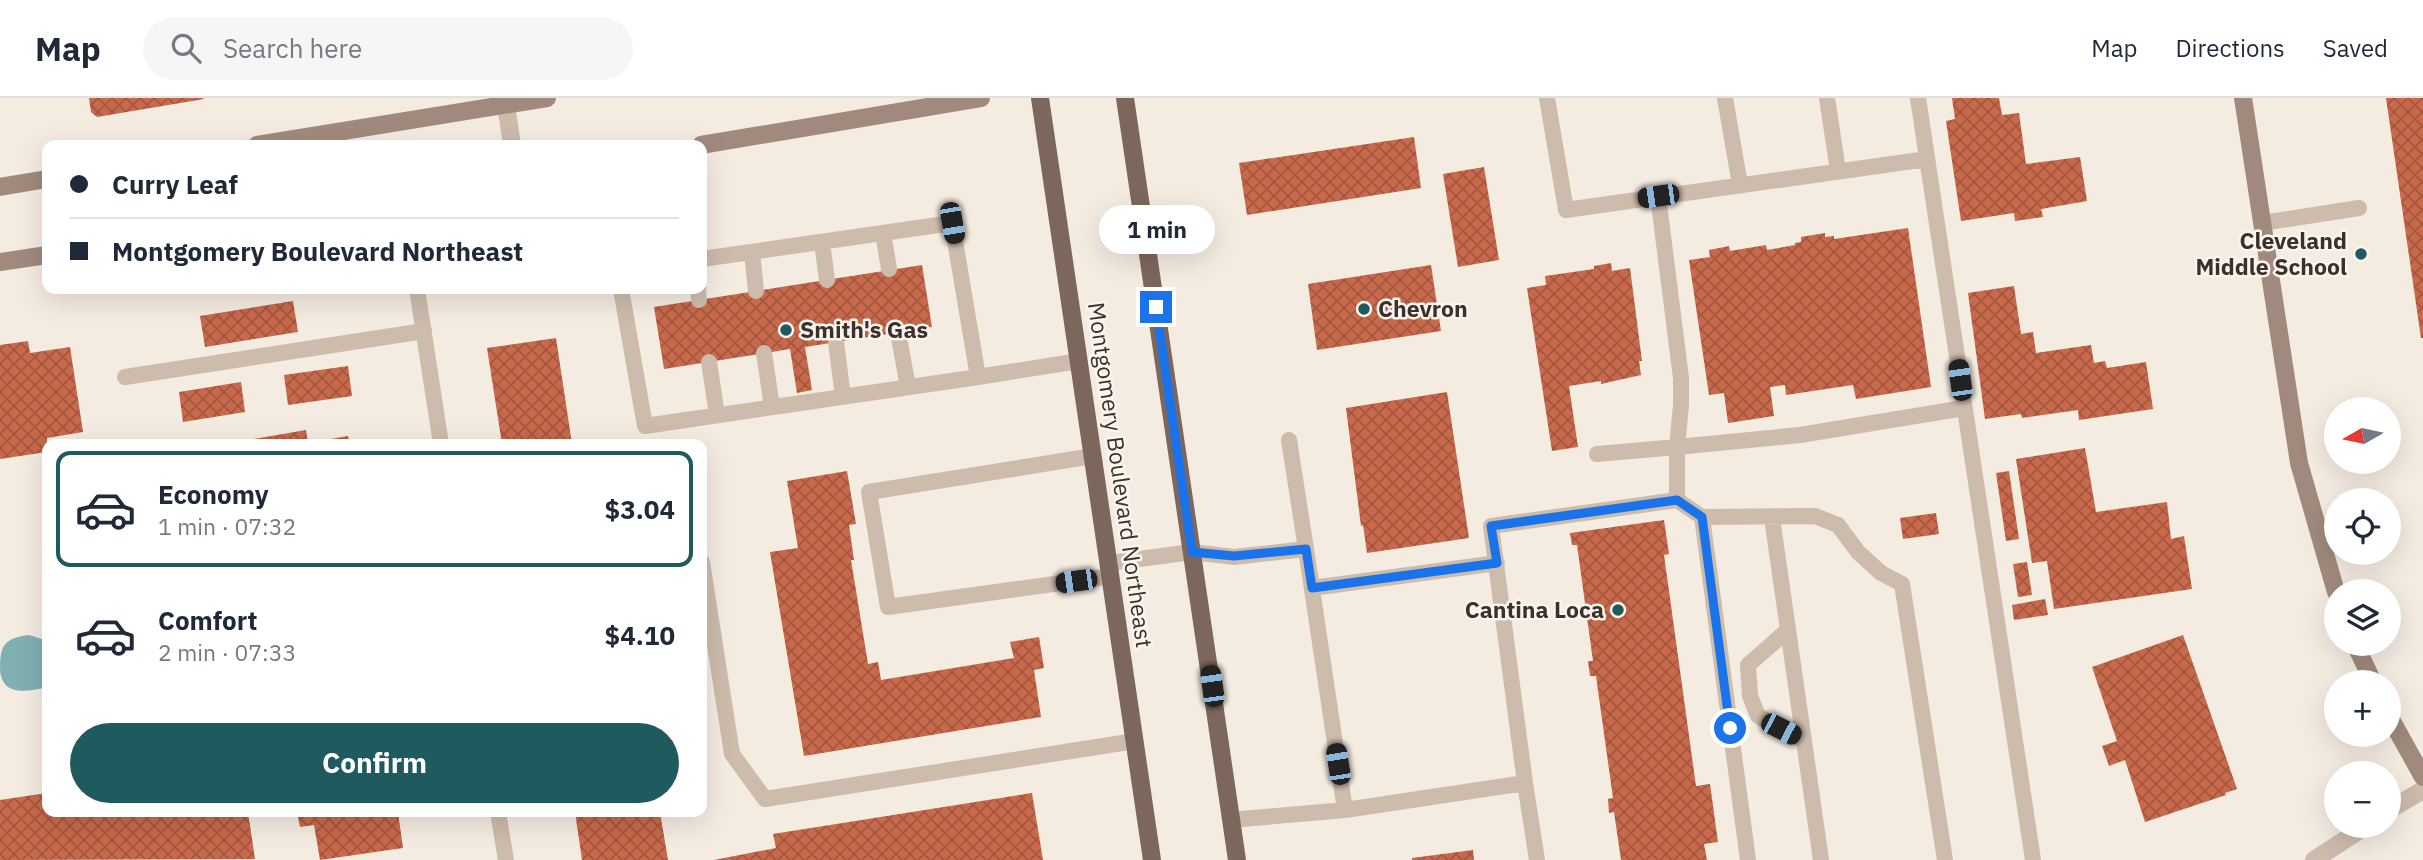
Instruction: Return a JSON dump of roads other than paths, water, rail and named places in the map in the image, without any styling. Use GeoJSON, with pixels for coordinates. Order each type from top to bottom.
{"type":"FeatureCollection","features":[{"type":"Feature","properties":{"kind":"main road","name":"Montgomery Boulevard Northeast"},"geometry":{"type":"LineString","coordinates":[[1040,98],[1152,860]]}},
{"type":"Feature","properties":{"kind":"main road"},"geometry":{"type":"LineString","coordinates":[[1125,98],[1237,860]]}},
{"type":"Feature","properties":{"kind":"street"},"geometry":{"type":"LineString","coordinates":[[285,140],[506,101],[547,98]]}},
{"type":"Feature","properties":{"kind":"street"},"geometry":{"type":"LineString","coordinates":[[707,144],[981,98]]}},
{"type":"Feature","properties":{"kind":"street"},"geometry":{"type":"LineString","coordinates":[[2243,98],[2299,463],[2332,579]]}},
{"type":"Feature","properties":{"kind":"street"},"geometry":{"type":"LineString","coordinates":[[506,101],[511,140]]}},
{"type":"Feature","properties":{"kind":"street"},"geometry":{"type":"LineString","coordinates":[[0,187],[42,180]]}},
{"type":"Feature","properties":{"kind":"street"},"geometry":{"type":"LineString","coordinates":[[0,262],[42,256]]}},
{"type":"Feature","properties":{"kind":"street"},"geometry":{"type":"LineString","coordinates":[[2401,736],[2422,772]]}},
{"type":"Feature","properties":{"kind":"street"},"geometry":{"type":"LineString","coordinates":[[2401,803],[2423,790]]}},
{"type":"Feature","properties":{"kind":"street"},"geometry":{"type":"LineString","coordinates":[[2314,860],[2348,838]]}},
{"type":"Feature","properties":{"kind":"lane"},"geometry":{"type":"LineString","coordinates":[[1547,98],[1566,210],[1927,159]]}},
{"type":"Feature","properties":{"kind":"lane"},"geometry":{"type":"LineString","coordinates":[[1725,98],[1740,185]]}},
{"type":"Feature","properties":{"kind":"lane"},"geometry":{"type":"LineString","coordinates":[[1827,98],[1838,171]]}},
{"type":"Feature","properties":{"kind":"lane"},"geometry":{"type":"LineString","coordinates":[[1918,98],[2033,860]]}},
{"type":"Feature","properties":{"kind":"lane"},"geometry":{"type":"LineString","coordinates":[[1658,196],[1681,378],[1677,500]]}},
{"type":"Feature","properties":{"kind":"lane"},"geometry":{"type":"LineString","coordinates":[[2262,223],[2359,208]]}},
{"type":"Feature","properties":{"kind":"lane"},"geometry":{"type":"LineString","coordinates":[[707,258],[952,223],[978,377]]}},
{"type":"Feature","properties":{"kind":"lane"},"geometry":{"type":"LineString","coordinates":[[883,233],[889,270]]}},
{"type":"Feature","properties":{"kind":"lane"},"geometry":{"type":"LineString","coordinates":[[822,242],[827,280]]}},
{"type":"Feature","properties":{"kind":"lane"},"geometry":{"type":"LineString","coordinates":[[752,252],[756,290]]}},
{"type":"Feature","properties":{"kind":"lane"},"geometry":{"type":"LineString","coordinates":[[418,294],[440,439]]}},
{"type":"Feature","properties":{"kind":"lane"},"geometry":{"type":"LineString","coordinates":[[622,294],[645,426],[1079,361]]}},
{"type":"Feature","properties":{"kind":"lane"},"geometry":{"type":"LineString","coordinates":[[125,377],[424,331]]}},
{"type":"Feature","properties":{"kind":"lane"},"geometry":{"type":"LineString","coordinates":[[898,332],[908,387]]}},
{"type":"Feature","properties":{"kind":"lane"},"geometry":{"type":"LineString","coordinates":[[836,342],[843,397]]}},
{"type":"Feature","properties":{"kind":"lane"},"geometry":{"type":"LineString","coordinates":[[764,353],[772,407]]}},
{"type":"Feature","properties":{"kind":"lane"},"geometry":{"type":"LineString","coordinates":[[709,362],[716,415]]}},
{"type":"Feature","properties":{"kind":"lane"},"geometry":{"type":"LineString","coordinates":[[1598,454],[1800,435],[1964,408]]}},
{"type":"Feature","properties":{"kind":"lane"},"geometry":{"type":"LineString","coordinates":[[1289,440],[1345,810]]}},
{"type":"Feature","properties":{"kind":"lane"},"geometry":{"type":"LineString","coordinates":[[1093,456],[869,492],[888,607],[1110,570],[1192,552],[1234,556],[1306,549]]}},
{"type":"Feature","properties":{"kind":"lane"},"geometry":{"type":"LineString","coordinates":[[1537,860],[1491,526],[1677,500],[1702,517],[1815,516],[1838,525],[1858,552],[1881,573],[1902,584],[1945,860]]}},
{"type":"Feature","properties":{"kind":"lane"},"geometry":{"type":"LineString","coordinates":[[1702,517],[1748,860]]}},
{"type":"Feature","properties":{"kind":"lane"},"geometry":{"type":"LineString","coordinates":[[1772,518],[1821,860]]}},
{"type":"Feature","properties":{"kind":"lane"},"geometry":{"type":"LineString","coordinates":[[1312,588],[1497,563]]}},
{"type":"Feature","properties":{"kind":"lane"},"geometry":{"type":"LineString","coordinates":[[707,594],[732,754],[765,799],[1135,741]]}},
{"type":"Feature","properties":{"kind":"lane"},"geometry":{"type":"LineString","coordinates":[[1788,630],[1748,665],[1750,696],[1758,716],[1804,741]]}},
{"type":"Feature","properties":{"kind":"lane"},"geometry":{"type":"LineString","coordinates":[[1231,820],[1345,810],[1525,783]]}},
{"type":"Feature","properties":{"kind":"lane"},"geometry":{"type":"LineString","coordinates":[[499,817],[506,860]]}},
{"type":"Feature","properties":{"kind":"water"},"geometry":{"type":"Polygon","coordinates":[[[29,635],[42,639],[42,688],[16,690],[10,688],[1,677],[1,653],[6,643],[29,635]]]}},
{"type":"Feature","properties":{"kind":"place","name":"Cleveland Middle School"},"geometry":{"type":"Point","coordinates":[2361,254]}},
{"type":"Feature","properties":{"kind":"place","name":"Chevron"},"geometry":{"type":"Point","coordinates":[1364,309]}},
{"type":"Feature","properties":{"kind":"place","name":"Smith's Gas"},"geometry":{"type":"Point","coordinates":[786,330]}},
{"type":"Feature","properties":{"kind":"place","name":"Cantina Loca"},"geometry":{"type":"Point","coordinates":[1618,610]}}]}
